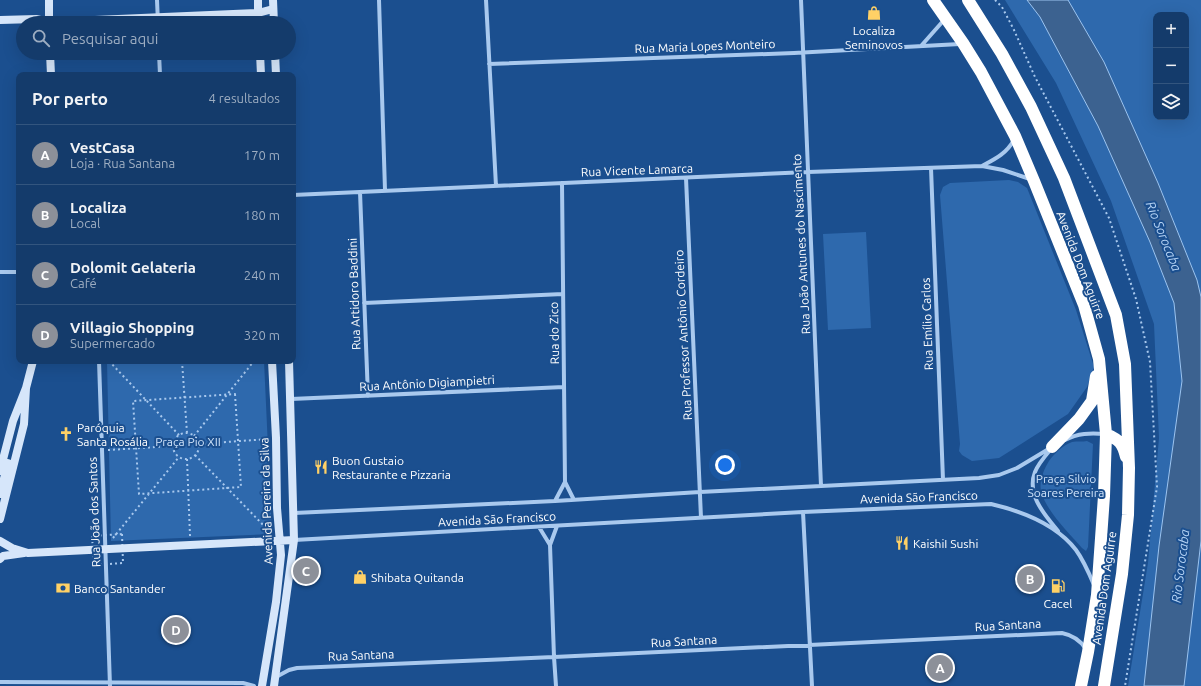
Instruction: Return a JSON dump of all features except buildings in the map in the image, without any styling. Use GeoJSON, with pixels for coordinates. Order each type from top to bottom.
{"type":"FeatureCollection","features":[{"type":"Feature","properties":{"kind":"highway","name":"Avenida Dom Aguirre"},"geometry":{"type":"LineString","coordinates":[[933,0],[981,72],[1015,136],[1084,305],[1099,359],[1106,434],[1104,496],[1097,595],[1081,686]]}},
{"type":"Feature","properties":{"kind":"highway","name":"Avenida Dom Aguirre"},"geometry":{"type":"LineString","coordinates":[[968,0],[1002,54],[1031,107],[1067,185],[1116,315],[1125,364],[1129,468],[1128,514],[1122,574],[1104,686]]}},
{"type":"Feature","properties":{"kind":"highway"},"geometry":{"type":"LineString","coordinates":[[1052,447],[1079,419],[1092,401],[1099,359]]}},
{"type":"Feature","properties":{"kind":"highway"},"geometry":{"type":"LineString","coordinates":[[1106,434],[1118,440],[1124,447],[1129,468]]}},
{"type":"Feature","properties":{"kind":"main road"},"geometry":{"type":"LineString","coordinates":[[49,0],[49,16]]}},
{"type":"Feature","properties":{"kind":"main road"},"geometry":{"type":"LineString","coordinates":[[258,0],[258,13]]}},
{"type":"Feature","properties":{"kind":"main road"},"geometry":{"type":"LineString","coordinates":[[273,0],[274,16]]}},
{"type":"Feature","properties":{"kind":"main road"},"geometry":{"type":"LineString","coordinates":[[220,16],[258,13],[273,9]]}},
{"type":"Feature","properties":{"kind":"main road"},"geometry":{"type":"LineString","coordinates":[[0,20],[16,20]]}},
{"type":"Feature","properties":{"kind":"main road"},"geometry":{"type":"LineString","coordinates":[[50,60],[51,72]]}},
{"type":"Feature","properties":{"kind":"main road"},"geometry":{"type":"LineString","coordinates":[[260,60],[261,72]]}},
{"type":"Feature","properties":{"kind":"main road"},"geometry":{"type":"LineString","coordinates":[[275,60],[276,72]]}},
{"type":"Feature","properties":{"kind":"main road"},"geometry":{"type":"LineString","coordinates":[[0,471],[12,421],[26,388],[32,364]]}},
{"type":"Feature","properties":{"kind":"main road","name":"Avenida Pereira da Silva"},"geometry":{"type":"LineString","coordinates":[[262,686],[281,566],[272,364]]}},
{"type":"Feature","properties":{"kind":"main road","name":"Avenida Pereira da Silva"},"geometry":{"type":"LineString","coordinates":[[275,682],[294,540],[289,364]]}},
{"type":"Feature","properties":{"kind":"main road"},"geometry":{"type":"LineString","coordinates":[[0,519],[24,424],[26,388]]}},
{"type":"Feature","properties":{"kind":"main road"},"geometry":{"type":"LineString","coordinates":[[0,494],[8,461],[10,431]]}},
{"type":"Feature","properties":{"kind":"main road"},"geometry":{"type":"LineString","coordinates":[[0,559],[3,556],[28,553],[105,548],[279,542],[294,540]]}},
{"type":"Feature","properties":{"kind":"main road"},"geometry":{"type":"LineString","coordinates":[[0,541],[12,548],[28,553]]}},
{"type":"Feature","properties":{"kind":"street"},"geometry":{"type":"LineString","coordinates":[[157,0],[158,16]]}},
{"type":"Feature","properties":{"kind":"street"},"geometry":{"type":"LineString","coordinates":[[379,0],[385,190]]}},
{"type":"Feature","properties":{"kind":"street"},"geometry":{"type":"LineString","coordinates":[[486,0],[496,186]]}},
{"type":"Feature","properties":{"kind":"street","name":"Rua João Antunes do Nascimento"},"geometry":{"type":"LineString","coordinates":[[801,0],[821,486]]}},
{"type":"Feature","properties":{"kind":"street"},"geometry":{"type":"LineString","coordinates":[[921,46],[946,18]]}},
{"type":"Feature","properties":{"kind":"street","name":"Rua Maria Lopes Monteiro"},"geometry":{"type":"LineString","coordinates":[[489,64],[803,52],[963,43]]}},
{"type":"Feature","properties":{"kind":"street"},"geometry":{"type":"LineString","coordinates":[[159,60],[160,72]]}},
{"type":"Feature","properties":{"kind":"street","name":"Rua Vicente Lamarca"},"geometry":{"type":"LineString","coordinates":[[982,166],[1006,151],[1014,140],[1015,136]]}},
{"type":"Feature","properties":{"kind":"street","name":"Rua Vicente Lamarca"},"geometry":{"type":"LineString","coordinates":[[296,195],[808,172],[982,166],[1003,170],[1034,181]]}},
{"type":"Feature","properties":{"kind":"street","name":"Rua Emílio Carlos"},"geometry":{"type":"LineString","coordinates":[[932,168],[943,480]]}},
{"type":"Feature","properties":{"kind":"street","name":"Rua Professor Antônio Cordeiro"},"geometry":{"type":"LineString","coordinates":[[686,178],[700,492]]}},
{"type":"Feature","properties":{"kind":"street","name":"Rua do Zico"},"geometry":{"type":"LineString","coordinates":[[562,183],[565,482],[574,500]]}},
{"type":"Feature","properties":{"kind":"street","name":"Rua Artidoro Baddini"},"geometry":{"type":"LineString","coordinates":[[360,192],[368,396]]}},
{"type":"Feature","properties":{"kind":"street"},"geometry":{"type":"LineString","coordinates":[[0,272],[16,272]]}},
{"type":"Feature","properties":{"kind":"street"},"geometry":{"type":"LineString","coordinates":[[364,303],[563,294]]}},
{"type":"Feature","properties":{"kind":"street","name":"Rua João dos Santos"},"geometry":{"type":"LineString","coordinates":[[98,364],[103,450],[105,548],[111,684]]}},
{"type":"Feature","properties":{"kind":"street","name":"Rua Antônio Digiampietri"},"geometry":{"type":"LineString","coordinates":[[291,400],[564,387]]}},
{"type":"Feature","properties":{"kind":"street","name":"Avenida São Francisco"},"geometry":{"type":"LineString","coordinates":[[294,513],[555,501],[980,478],[999,475],[1016,468],[1070,437],[1088,433],[1106,434]]}},
{"type":"Feature","properties":{"kind":"street"},"geometry":{"type":"LineString","coordinates":[[1052,447],[1038,466],[1032,481],[1034,495],[1040,509],[1060,534]]}},
{"type":"Feature","properties":{"kind":"street","name":"Rua do Zico"},"geometry":{"type":"LineString","coordinates":[[555,501],[565,482]]}},
{"type":"Feature","properties":{"kind":"street"},"geometry":{"type":"LineString","coordinates":[[700,492],[701,518]]}},
{"type":"Feature","properties":{"kind":"street","name":"Avenida São Francisco"},"geometry":{"type":"LineString","coordinates":[[294,540],[803,512],[990,504],[1010,509],[1027,516],[1060,534],[1069,542],[1082,559],[1097,595]]}},
{"type":"Feature","properties":{"kind":"street"},"geometry":{"type":"LineString","coordinates":[[803,512],[812,686]]}},
{"type":"Feature","properties":{"kind":"street"},"geometry":{"type":"LineString","coordinates":[[556,686],[550,545],[558,526]]}},
{"type":"Feature","properties":{"kind":"street"},"geometry":{"type":"LineString","coordinates":[[539,527],[550,545]]}},
{"type":"Feature","properties":{"kind":"street","name":"Rua Santana"},"geometry":{"type":"LineString","coordinates":[[275,682],[289,670],[297,668],[1062,633],[1071,635],[1078,640],[1088,652]]}},
{"type":"Feature","properties":{"kind":"street"},"geometry":{"type":"LineString","coordinates":[[0,682],[111,684],[242,683],[254,686]]}},
{"type":"Feature","properties":{"kind":"path"},"geometry":{"type":"LineString","coordinates":[[112,364],[179,435]]}},
{"type":"Feature","properties":{"kind":"path"},"geometry":{"type":"LineString","coordinates":[[182,364],[188,433]]}},
{"type":"Feature","properties":{"kind":"path"},"geometry":{"type":"LineString","coordinates":[[194,436],[252,364]]}},
{"type":"Feature","properties":{"kind":"path"},"geometry":{"type":"LineString","coordinates":[[235,394],[240,487],[139,494],[133,401],[185,398],[235,394]]}},
{"type":"Feature","properties":{"kind":"path"},"geometry":{"type":"LineString","coordinates":[[188,433],[194,436],[199,444],[199,448],[196,455],[187,459],[179,457],[174,451],[173,446],[179,435],[188,433]]}},
{"type":"Feature","properties":{"kind":"path"},"geometry":{"type":"LineString","coordinates":[[199,444],[276,438]]}},
{"type":"Feature","properties":{"kind":"path"},"geometry":{"type":"LineString","coordinates":[[103,450],[173,446]]}},
{"type":"Feature","properties":{"kind":"path"},"geometry":{"type":"LineString","coordinates":[[196,455],[279,542]]}},
{"type":"Feature","properties":{"kind":"path"},"geometry":{"type":"LineString","coordinates":[[105,548],[179,457]]}},
{"type":"Feature","properties":{"kind":"path"},"geometry":{"type":"LineString","coordinates":[[187,459],[190,545]]}},
{"type":"Feature","properties":{"kind":"green space"},"geometry":{"type":"Polygon","coordinates":[[[1005,0],[1201,0],[1201,686],[1128,686],[1148,563],[1159,438],[1154,324],[1111,201],[1056,83],[1005,0]]]}},
{"type":"Feature","properties":{"kind":"green space"},"geometry":{"type":"Polygon","coordinates":[[[1009,180],[1018,182],[1027,188],[1076,310],[1094,367],[1087,387],[1068,414],[999,458],[972,461],[962,455],[959,451],[960,444],[940,195],[943,187],[950,183],[1009,180]]]}},
{"type":"Feature","properties":{"kind":"green space"},"geometry":{"type":"Polygon","coordinates":[[[866,232],[871,328],[828,330],[823,234],[866,232]]]}},
{"type":"Feature","properties":{"kind":"green space","name":"Praça Pio XII"},"geometry":{"type":"Polygon","coordinates":[[[107,364],[264,364],[272,534],[111,541],[107,364]]]}},
{"type":"Feature","properties":{"kind":"green space","name":"Praça Silvio Soares Pereira"},"geometry":{"type":"Polygon","coordinates":[[[1087,441],[1093,444],[1088,547],[1086,551],[1058,521],[1048,506],[1041,491],[1041,479],[1049,461],[1065,445],[1072,442],[1087,441]]]}},
{"type":"Feature","properties":{"kind":"water","name":"Rio Sorocaba"},"geometry":{"type":"Polygon","coordinates":[[[1027,0],[1068,0],[1104,62],[1158,183],[1197,280],[1201,297],[1201,541],[1184,686],[1144,686],[1159,546],[1182,381],[1174,303],[1150,242],[1098,126],[1040,17],[1027,0]]]}},
{"type":"Feature","properties":{"kind":"place","name":"Localiza Seminovos"},"geometry":{"type":"Point","coordinates":[874,13]}},
{"type":"Feature","properties":{"kind":"place","name":"Paróquia Santa Rosália"},"geometry":{"type":"Point","coordinates":[66,434]}},
{"type":"Feature","properties":{"kind":"place","name":"Buon Gustaio Restaurante e Pizzaria"},"geometry":{"type":"Point","coordinates":[321,467]}},
{"type":"Feature","properties":{"kind":"place","name":"KaishiI Sushi"},"geometry":{"type":"Point","coordinates":[902,543]}},
{"type":"Feature","properties":{"kind":"place","name":"Dolomit Gelateria"},"geometry":{"type":"Point","coordinates":[306,571]}},
{"type":"Feature","properties":{"kind":"place","name":"Shibata Quitanda"},"geometry":{"type":"Point","coordinates":[360,577]}},
{"type":"Feature","properties":{"kind":"place","name":"Localiza"},"geometry":{"type":"Point","coordinates":[1030,579]}},
{"type":"Feature","properties":{"kind":"place","name":"Cacel"},"geometry":{"type":"Point","coordinates":[1058,586]}},
{"type":"Feature","properties":{"kind":"place","name":"Banco Santander"},"geometry":{"type":"Point","coordinates":[63,588]}},
{"type":"Feature","properties":{"kind":"place","name":"Villagio Shopping"},"geometry":{"type":"Point","coordinates":[176,630]}},
{"type":"Feature","properties":{"kind":"place","name":"VestCasa"},"geometry":{"type":"Point","coordinates":[940,668]}}]}
